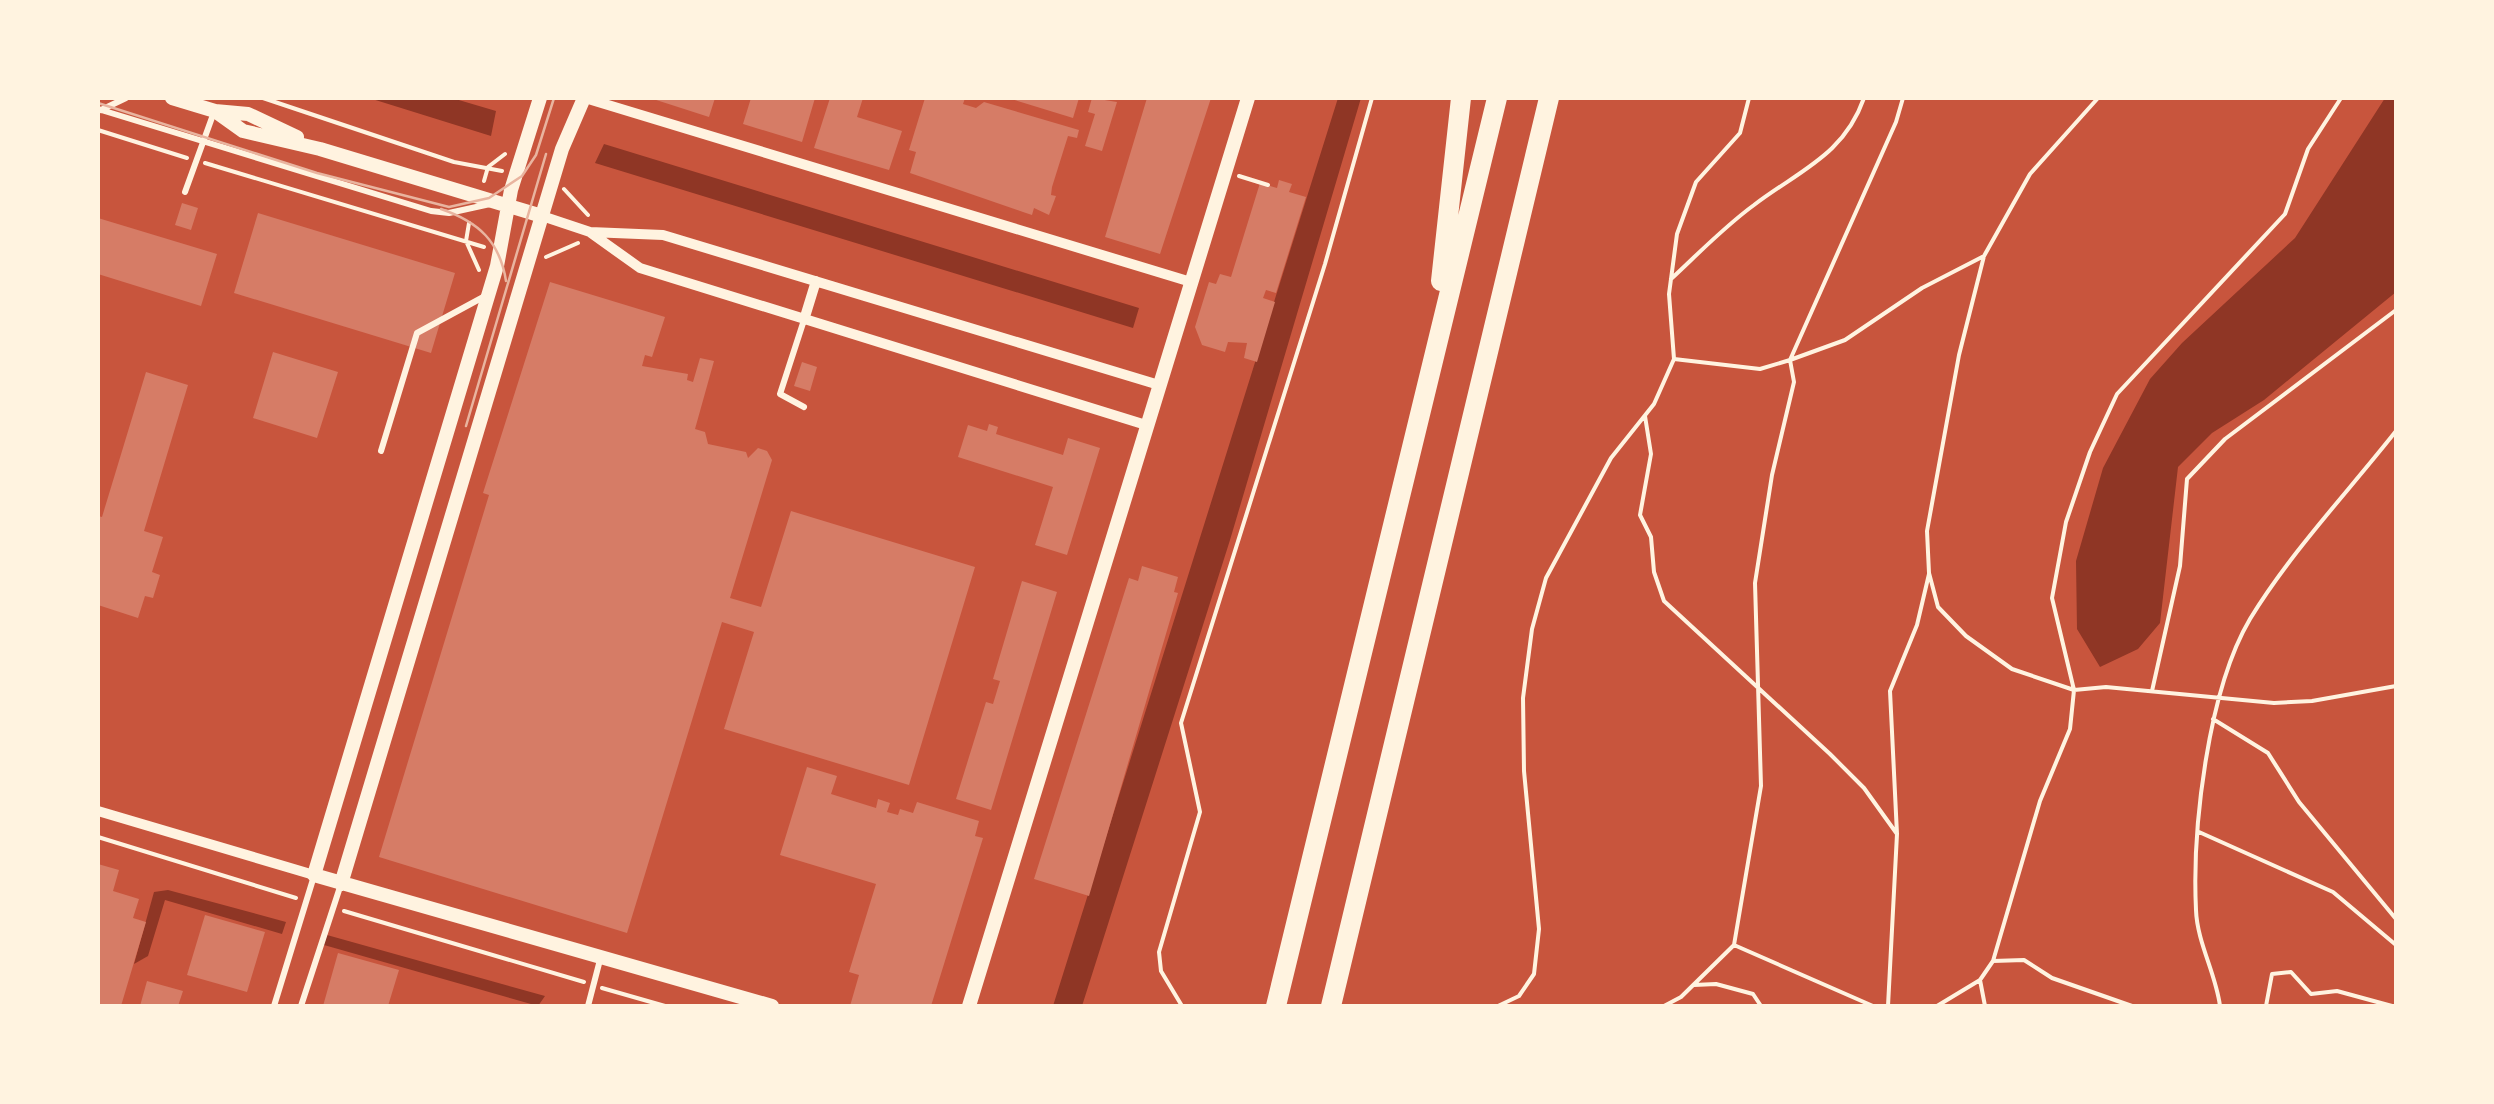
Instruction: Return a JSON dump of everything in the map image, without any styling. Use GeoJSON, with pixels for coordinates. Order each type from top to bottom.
{"type":"FeatureCollection","features":[{"type":"Feature","properties":{"kind":"highway"},"geometry":{"type":"LineString","coordinates":[[1435,348],[1461,98]]}},
{"type":"Feature","properties":{"kind":"highway"},"geometry":{"type":"LineString","coordinates":[[1276,1006],[1497,98]]}},
{"type":"Feature","properties":{"kind":"highway"},"geometry":{"type":"LineString","coordinates":[[1330,1006],[1549,99]]}},
{"type":"Feature","properties":{"kind":"street"},"geometry":{"type":"LineString","coordinates":[[172,98],[217,104],[248,114],[320,149],[590,232],[663,235],[1159,384]]}},
{"type":"Feature","properties":{"kind":"street"},"geometry":{"type":"LineString","coordinates":[[314,875],[501,251],[502,202],[516,174],[540,98]]}},
{"type":"Feature","properties":{"kind":"street"},"geometry":{"type":"LineString","coordinates":[[341,884],[542,216],[585,98],[1190,282]]}},
{"type":"Feature","properties":{"kind":"street"},"geometry":{"type":"LineString","coordinates":[[968,1006],[1248,98]]}},
{"type":"Feature","properties":{"kind":"street"},"geometry":{"type":"LineString","coordinates":[[590,232],[640,268],[1146,425]]}},
{"type":"Feature","properties":{"kind":"street"},"geometry":{"type":"LineString","coordinates":[[804,320],[816,281]]}},
{"type":"Feature","properties":{"kind":"street"},"geometry":{"type":"LineString","coordinates":[[98,811],[772,1006]]}},
{"type":"Feature","properties":{"kind":"lane"},"geometry":{"type":"LineString","coordinates":[[99,109],[126,98]]}},
{"type":"Feature","properties":{"kind":"lane"},"geometry":{"type":"LineString","coordinates":[[185,192],[217,104]]}},
{"type":"Feature","properties":{"kind":"lane"},"geometry":{"type":"LineString","coordinates":[[99,109],[430,211],[464,211],[502,202]]}},
{"type":"Feature","properties":{"kind":"lane"},"geometry":{"type":"LineString","coordinates":[[381,451],[417,333],[488,295]]}},
{"type":"Feature","properties":{"kind":"lane"},"geometry":{"type":"LineString","coordinates":[[804,320],[780,394],[804,407]]}},
{"type":"Feature","properties":{"kind":"lane"},"geometry":{"type":"LineString","coordinates":[[274,1006],[314,875]]}},
{"type":"Feature","properties":{"kind":"lane"},"geometry":{"type":"LineString","coordinates":[[300,1006],[341,884]]}},
{"type":"Feature","properties":{"kind":"lane"},"geometry":{"type":"LineString","coordinates":[[588,1006],[601,954]]}},
{"type":"Feature","properties":{"kind":"path"},"geometry":{"type":"LineString","coordinates":[[263,98],[454,162],[516,174]]}},
{"type":"Feature","properties":{"kind":"path"},"geometry":{"type":"LineString","coordinates":[[1182,1006],[1161,971],[1160,952],[1200,812],[1181,723],[1325,264],[1372,98]]}},
{"type":"Feature","properties":{"kind":"path"},"geometry":{"type":"LineString","coordinates":[[1498,1006],[1519,996],[1534,974],[1540,929],[1522,698],[1532,628],[1546,578],[1570,527],[1611,458],[1644,416],[1674,358],[1672,279],[1677,234],[1696,182],[1740,133],[1748,98]]}},
{"type":"Feature","properties":{"kind":"path"},"geometry":{"type":"LineString","coordinates":[[1672,279],[1752,206],[1826,156],[1854,126],[1864,98]]}},
{"type":"Feature","properties":{"kind":"path"},"geometry":{"type":"LineString","coordinates":[[1664,1006],[1681,996],[1734,945],[1761,786],[1755,686],[1755,583],[1772,475],[1794,382],[1790,360],[1896,122],[1903,98]]}},
{"type":"Feature","properties":{"kind":"path"},"geometry":{"type":"LineString","coordinates":[[2098,98],[2030,174],[1984,256],[1959,355],[1928,532],[1929,573],[1938,607],[1966,636],[2012,668],[2074,690],[2106,687],[2218,699],[2312,702],[2396,686]]}},
{"type":"Feature","properties":{"kind":"path"},"geometry":{"type":"LineString","coordinates":[[1937,1006],[1980,980],[1992,962],[2040,800],[2070,729],[2074,690],[2052,598],[2066,522],[2090,452],[2117,394],[2184,318],[2286,214],[2308,149],[2341,98]]}},
{"type":"Feature","properties":{"kind":"path"},"geometry":{"type":"LineString","coordinates":[[98,130],[501,251]]}},
{"type":"Feature","properties":{"kind":"path"},"geometry":{"type":"LineString","coordinates":[[1225,172],[1268,185]]}},
{"type":"Feature","properties":{"kind":"path"},"geometry":{"type":"LineString","coordinates":[[530,260],[542,260],[575,245],[590,232],[590,219],[570,192],[553,185]]}},
{"type":"Feature","properties":{"kind":"path"},"geometry":{"type":"LineString","coordinates":[[1674,358],[1760,369],[1790,360],[1845,340],[1922,288],[1984,256]]}},
{"type":"Feature","properties":{"kind":"path"},"geometry":{"type":"LineString","coordinates":[[2152,691],[2180,566],[2188,479],[2225,439],[2396,310]]}},
{"type":"Feature","properties":{"kind":"path"},"geometry":{"type":"LineString","coordinates":[[1644,416],[1651,454],[1640,515],[1651,537],[1654,572],[1664,602],[1864,788],[1897,834]]}},
{"type":"Feature","properties":{"kind":"path"},"geometry":{"type":"LineString","coordinates":[[2220,1006],[2216,976],[2196,914],[2200,832],[2218,699],[2249,621],[2396,432]]}},
{"type":"Feature","properties":{"kind":"path"},"geometry":{"type":"LineString","coordinates":[[1888,1006],[1897,834],[1890,691],[1917,624],[1929,573]]}},
{"type":"Feature","properties":{"kind":"path"},"geometry":{"type":"LineString","coordinates":[[2213,719],[2268,754],[2299,802],[2396,919]]}},
{"type":"Feature","properties":{"kind":"path"},"geometry":{"type":"LineString","coordinates":[[2200,832],[2334,892],[2396,945]]}},
{"type":"Feature","properties":{"kind":"path"},"geometry":{"type":"LineString","coordinates":[[98,837],[306,901]]}},
{"type":"Feature","properties":{"kind":"path"},"geometry":{"type":"LineString","coordinates":[[332,908],[665,1006]]}},
{"type":"Feature","properties":{"kind":"path"},"geometry":{"type":"LineString","coordinates":[[1734,945],[1873,1006]]}},
{"type":"Feature","properties":{"kind":"path"},"geometry":{"type":"LineString","coordinates":[[1992,962],[2024,960],[2052,978],[2132,1006]]}},
{"type":"Feature","properties":{"kind":"path"},"geometry":{"type":"LineString","coordinates":[[2266,1006],[2272,974],[2291,972],[2311,994],[2337,990],[2392,1006]]}},
{"type":"Feature","properties":{"kind":"path"},"geometry":{"type":"LineString","coordinates":[[1980,980],[1985,1006]]}},
{"type":"Feature","properties":{"kind":"path"},"geometry":{"type":"LineString","coordinates":[[1692,985],[1716,984],[1753,994],[1761,1006]]}},
{"type":"Feature","properties":{"kind":"path"},"geometry":{"type":"LineString","coordinates":[[1678,1006],[1681,996]]}},
{"type":"Feature","properties":{"kind":"shaded area"},"geometry":{"type":"Polygon","coordinates":[[[369,98],[452,98],[496,111],[491,136],[369,98]]]}},
{"type":"Feature","properties":{"kind":"shaded area"},"geometry":{"type":"Polygon","coordinates":[[[1338,98],[1361,98],[1230,540],[1082,1006],[1053,1006],[1338,98]]]}},
{"type":"Feature","properties":{"kind":"shaded area"},"geometry":{"type":"Polygon","coordinates":[[[2385,98],[2396,98],[2396,292],[2264,400],[2212,433],[2178,467],[2160,623],[2138,649],[2100,667],[2077,629],[2076,561],[2103,468],[2150,379],[2182,343],[2295,238],[2385,98]]]}},
{"type":"Feature","properties":{"kind":"shaded area"},"geometry":{"type":"Polygon","coordinates":[[[604,144],[1139,308],[1133,328],[595,163],[604,144]]]}},
{"type":"Feature","properties":{"kind":"shaded area"},"geometry":{"type":"Polygon","coordinates":[[[168,890],[286,922],[282,934],[165,900],[148,956],[134,964],[154,892],[168,890]]]}},
{"type":"Feature","properties":{"kind":"shaded area"},"geometry":{"type":"Polygon","coordinates":[[[327,935],[545,996],[538,1006],[324,945],[327,935]]]}},
{"type":"Feature","properties":{"kind":"building"},"geometry":{"type":"Polygon","coordinates":[[[650,98],[715,98],[709,117],[650,98]]]}},
{"type":"Feature","properties":{"kind":"building"},"geometry":{"type":"Polygon","coordinates":[[[751,98],[815,98],[802,142],[743,124],[751,98]]]}},
{"type":"Feature","properties":{"kind":"building"},"geometry":{"type":"Polygon","coordinates":[[[830,98],[863,98],[857,117],[902,131],[889,170],[814,148],[830,98]]]}},
{"type":"Feature","properties":{"kind":"building"},"geometry":{"type":"Polygon","coordinates":[[[925,98],[965,98],[963,104],[976,108],[984,102],[1079,130],[1077,138],[1068,136],[1052,187],[1051,195],[1056,196],[1049,215],[1034,208],[1032,215],[910,173],[916,152],[909,150],[925,98]]]}},
{"type":"Feature","properties":{"kind":"building"},"geometry":{"type":"Polygon","coordinates":[[[1008,98],[1079,98],[1073,118],[1008,98]]]}},
{"type":"Feature","properties":{"kind":"building"},"geometry":{"type":"Polygon","coordinates":[[[1092,98],[1117,102],[1102,151],[1085,146],[1095,114],[1088,112],[1092,98]]]}},
{"type":"Feature","properties":{"kind":"building"},"geometry":{"type":"Polygon","coordinates":[[[1147,98],[1211,98],[1160,254],[1105,237],[1147,98]]]}},
{"type":"Feature","properties":{"kind":"building"},"geometry":{"type":"Polygon","coordinates":[[[1279,180],[1292,184],[1289,192],[1306,197],[1276,293],[1266,290],[1263,298],[1275,302],[1257,362],[1244,358],[1247,343],[1228,342],[1225,352],[1202,345],[1195,327],[1209,282],[1216,284],[1220,274],[1231,277],[1260,183],[1277,188],[1279,180]]]}},
{"type":"Feature","properties":{"kind":"building"},"geometry":{"type":"Polygon","coordinates":[[[182,203],[198,208],[191,230],[175,225],[182,203]]]}},
{"type":"Feature","properties":{"kind":"building"},"geometry":{"type":"Polygon","coordinates":[[[258,213],[455,273],[431,353],[234,293],[258,213]]]}},
{"type":"Feature","properties":{"kind":"building"},"geometry":{"type":"Polygon","coordinates":[[[98,218],[217,254],[201,306],[98,274],[98,218]]]}},
{"type":"Feature","properties":{"kind":"building"},"geometry":{"type":"Polygon","coordinates":[[[550,282],[665,317],[652,357],[645,355],[642,366],[688,374],[687,380],[693,382],[700,358],[714,361],[695,429],[705,432],[708,444],[746,452],[748,458],[758,448],[767,451],[772,460],[730,598],[761,607],[791,511],[975,567],[909,785],[724,729],[754,632],[722,622],[627,933],[379,857],[489,495],[483,493],[550,282]]]}},
{"type":"Feature","properties":{"kind":"building"},"geometry":{"type":"Polygon","coordinates":[[[273,352],[338,372],[317,438],[253,418],[273,352]]]}},
{"type":"Feature","properties":{"kind":"building"},"geometry":{"type":"Polygon","coordinates":[[[802,362],[817,367],[810,391],[794,386],[802,362]]]}},
{"type":"Feature","properties":{"kind":"building"},"geometry":{"type":"Polygon","coordinates":[[[146,372],[188,385],[144,531],[163,537],[152,572],[160,575],[153,598],[145,596],[138,618],[98,605],[98,516],[102,517],[146,372]]]}},
{"type":"Feature","properties":{"kind":"building"},"geometry":{"type":"Polygon","coordinates":[[[989,424],[998,427],[996,434],[1063,455],[1068,438],[1100,448],[1067,555],[1035,545],[1053,487],[958,457],[968,425],[987,431],[989,424]]]}},
{"type":"Feature","properties":{"kind":"building"},"geometry":{"type":"Polygon","coordinates":[[[1142,566],[1178,577],[1174,592],[1178,593],[1089,896],[1034,879],[1129,578],[1138,581],[1142,566]]]}},
{"type":"Feature","properties":{"kind":"building"},"geometry":{"type":"Polygon","coordinates":[[[1022,581],[1057,592],[991,810],[956,799],[986,702],[993,704],[1000,681],[993,679],[1022,581]]]}},
{"type":"Feature","properties":{"kind":"building"},"geometry":{"type":"Polygon","coordinates":[[[807,767],[837,776],[831,794],[876,808],[878,799],[890,803],[887,812],[898,815],[900,809],[913,813],[917,802],[979,821],[975,836],[983,838],[931,1006],[850,1006],[859,975],[849,972],[876,884],[780,855],[807,767]]]}},
{"type":"Feature","properties":{"kind":"building"},"geometry":{"type":"Polygon","coordinates":[[[98,864],[119,870],[113,891],[139,899],[133,918],[146,922],[121,1006],[98,1006],[98,864]]]}},
{"type":"Feature","properties":{"kind":"building"},"geometry":{"type":"Polygon","coordinates":[[[205,915],[265,932],[247,992],[187,975],[205,915]]]}},
{"type":"Feature","properties":{"kind":"building"},"geometry":{"type":"Polygon","coordinates":[[[338,953],[399,970],[388,1006],[323,1006],[338,953]]]}},
{"type":"Feature","properties":{"kind":"building"},"geometry":{"type":"Polygon","coordinates":[[[147,981],[183,991],[178,1006],[140,1006],[147,981]]]}},
{"type":"Feature","properties":{"kind":"tram line"},"geometry":{"type":"LineString","coordinates":[[98,103],[317,173],[449,207],[489,198],[522,176],[536,155],[554,98]]}},
{"type":"Feature","properties":{"kind":"tram line"},"geometry":{"type":"LineString","coordinates":[[466,426],[546,154]]}},
{"type":"Feature","properties":{"kind":"tram line"},"geometry":{"type":"LineString","coordinates":[[441,209],[486,235],[499,255],[506,281]]}}]}
